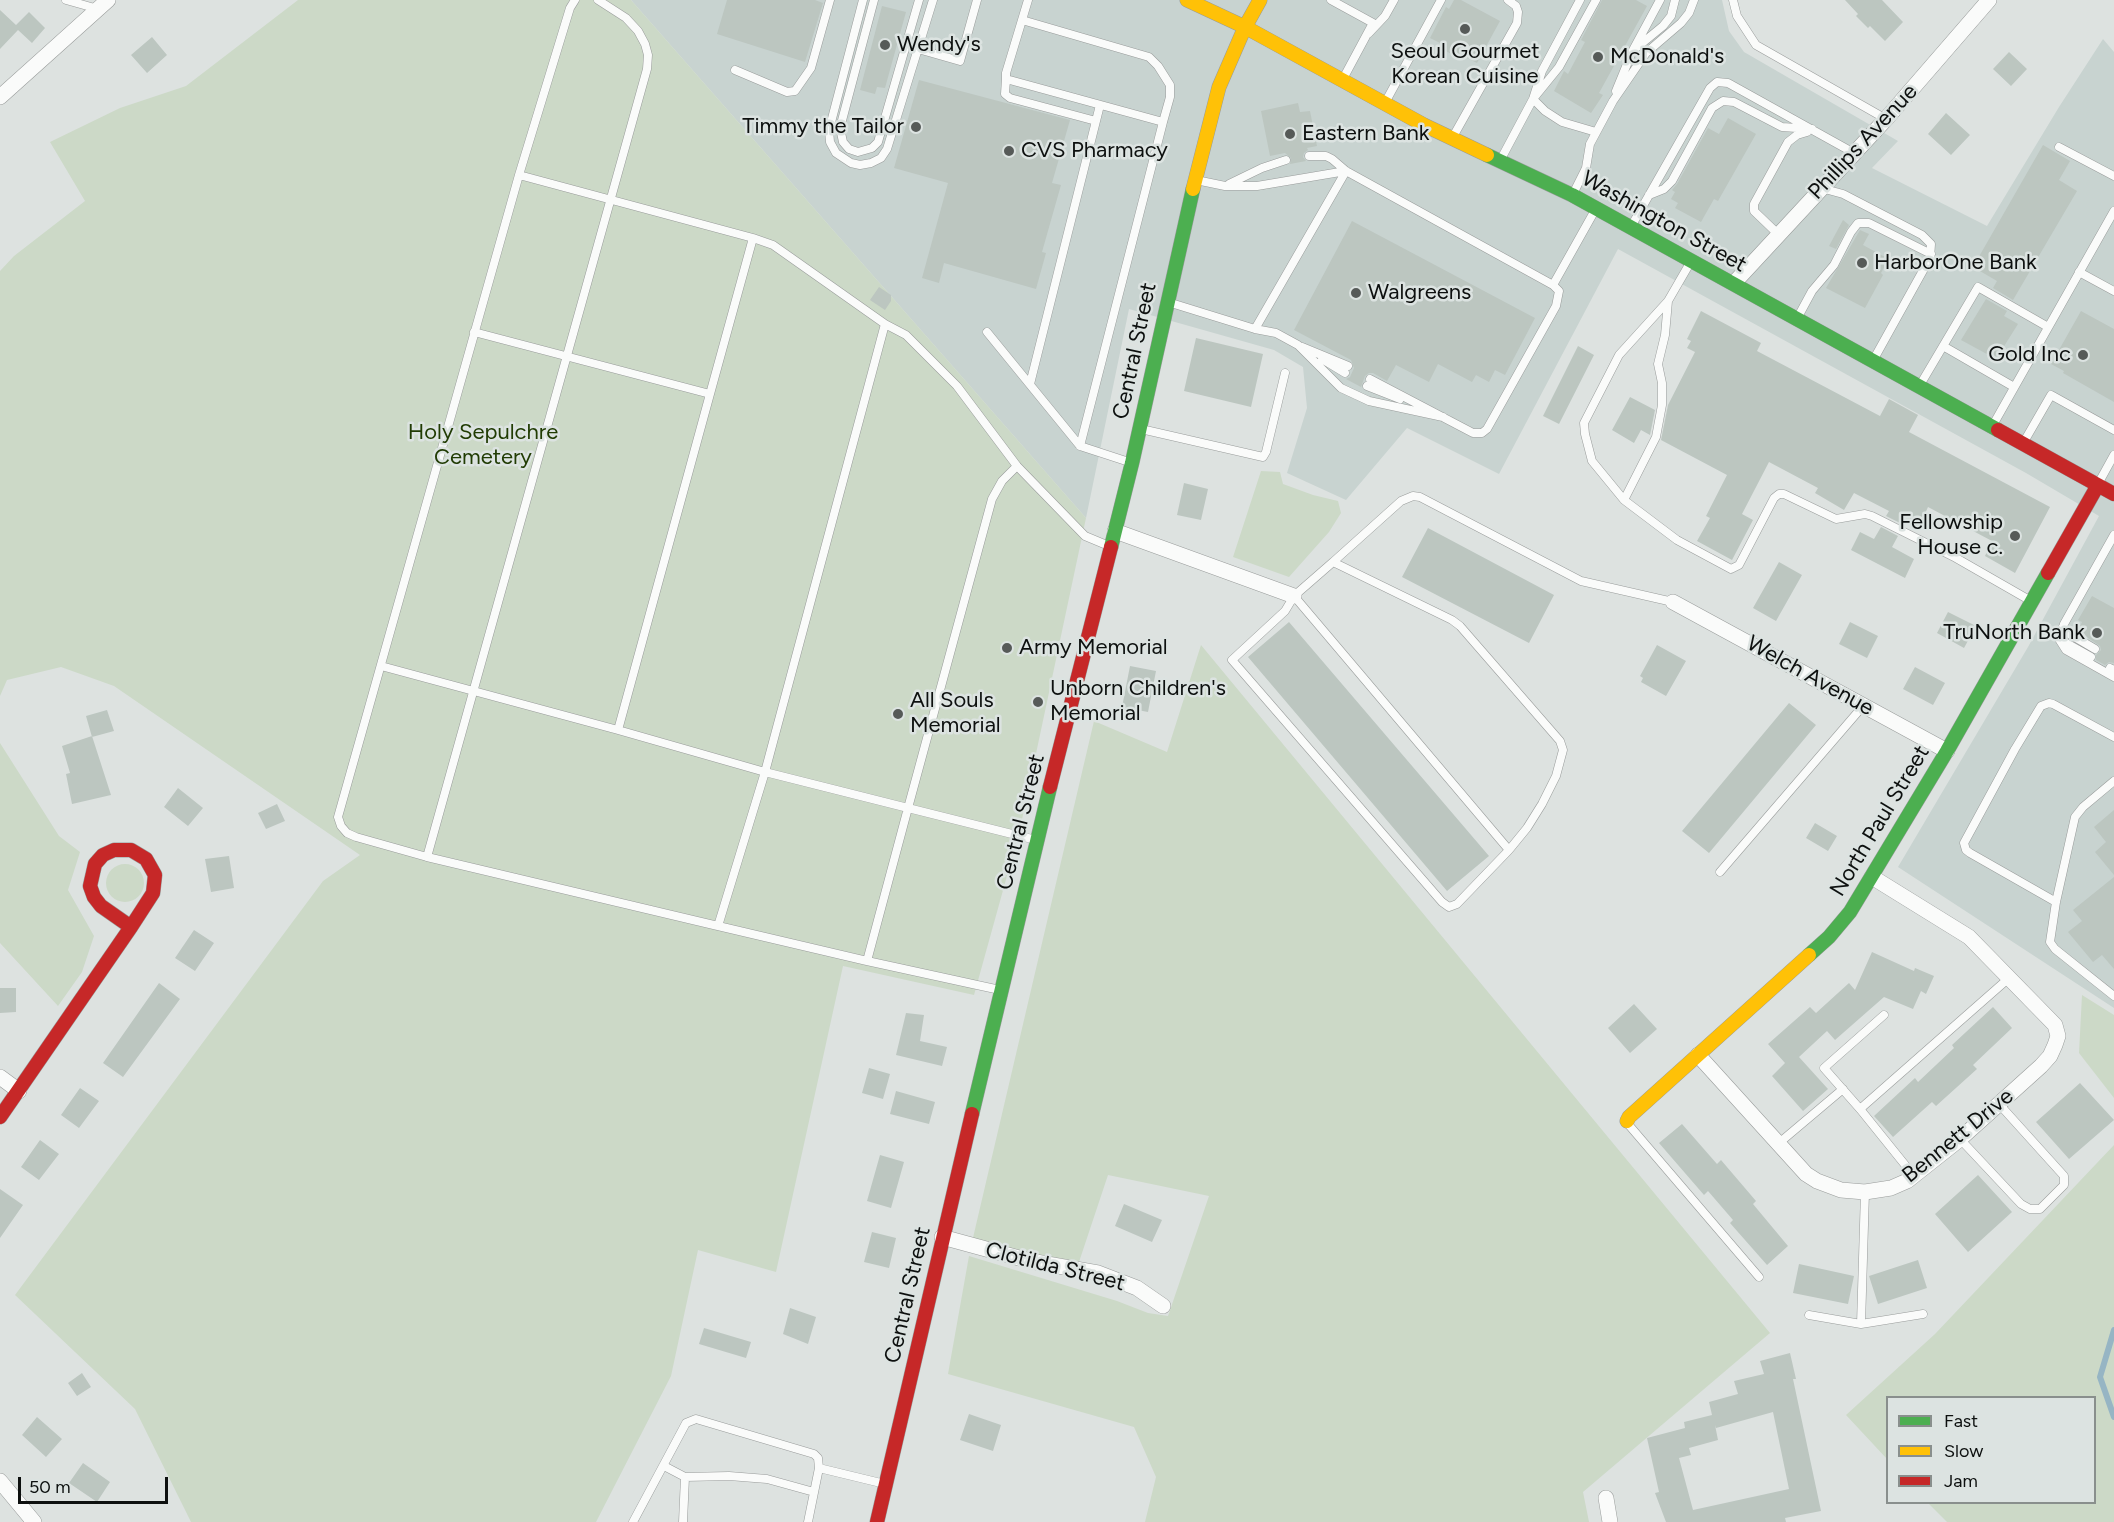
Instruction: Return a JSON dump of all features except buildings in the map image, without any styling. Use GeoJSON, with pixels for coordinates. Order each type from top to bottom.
{"type":"FeatureCollection","features":[{"type":"Feature","properties":{"kind":"main road","name":"Washington Street"},"geometry":{"type":"LineString","coordinates":[[1187,0],[1245,27],[1341,81],[1452,139],[1572,195],[2114,494]]}},
{"type":"Feature","properties":{"kind":"main road","name":"Central Street"},"geometry":{"type":"LineString","coordinates":[[877,1522],[1001,990],[1132,463],[1195,180],[1219,87],[1245,27],[1260,0]]}},
{"type":"Feature","properties":{"kind":"main road","name":"North Paul Street"},"geometry":{"type":"LineString","coordinates":[[1627,1122],[1629,1117],[1829,937],[1850,912],[1947,751],[2097,485]]}},
{"type":"Feature","properties":{"kind":"main road"},"geometry":{"type":"LineString","coordinates":[[0,1118],[131,927],[153,892],[155,875],[150,864],[142,855],[125,849],[114,850],[103,855],[95,864],[90,880],[91,892],[101,906],[131,927]]}},
{"type":"Feature","properties":{"kind":"street","name":"Phillips Avenue"},"geometry":{"type":"LineString","coordinates":[[1734,283],[1886,119],[1989,0]]}},
{"type":"Feature","properties":{"kind":"street"},"geometry":{"type":"LineString","coordinates":[[0,97],[103,4]]}},
{"type":"Feature","properties":{"kind":"street"},"geometry":{"type":"LineString","coordinates":[[1115,531],[1294,596]]}},
{"type":"Feature","properties":{"kind":"street","name":"Welch Avenue"},"geometry":{"type":"LineString","coordinates":[[1673,602],[1947,751]]}},
{"type":"Feature","properties":{"kind":"street"},"geometry":{"type":"LineString","coordinates":[[1872,878],[1956,928],[1982,949],[2008,978]]}},
{"type":"Feature","properties":{"kind":"street","name":"Bennett Drive"},"geometry":{"type":"LineString","coordinates":[[1698,1055],[1806,1174],[1816,1181],[1841,1190],[1865,1192],[1891,1188],[1907,1181],[1960,1139],[2050,1056],[2058,1036],[2055,1025],[2008,978]]}},
{"type":"Feature","properties":{"kind":"street"},"geometry":{"type":"LineString","coordinates":[[0,1077],[19,1091]]}},
{"type":"Feature","properties":{"kind":"street","name":"Clotilda Street"},"geometry":{"type":"LineString","coordinates":[[942,1237],[1030,1261],[1098,1273],[1137,1288],[1163,1306]]}},
{"type":"Feature","properties":{"kind":"street"},"geometry":{"type":"LineString","coordinates":[[0,1481],[34,1522]]}},
{"type":"Feature","properties":{"kind":"street"},"geometry":{"type":"LineString","coordinates":[[1606,1498],[1610,1522]]}},
{"type":"Feature","properties":{"kind":"lane"},"geometry":{"type":"LineString","coordinates":[[66,0],[103,4]]}},
{"type":"Feature","properties":{"kind":"lane"},"geometry":{"type":"LineString","coordinates":[[575,0],[570,8],[519,175],[474,332],[338,817],[341,826],[347,833],[356,837],[427,857],[867,961],[1001,990]]}},
{"type":"Feature","properties":{"kind":"lane"},"geometry":{"type":"LineString","coordinates":[[427,857],[647,69],[648,55],[638,31],[619,13],[598,0]]}},
{"type":"Feature","properties":{"kind":"lane"},"geometry":{"type":"LineString","coordinates":[[735,70],[787,92],[795,91],[812,68],[830,0]]}},
{"type":"Feature","properties":{"kind":"lane"},"geometry":{"type":"LineString","coordinates":[[864,0],[829,130],[830,142],[836,153],[851,163],[860,165],[881,158],[887,149],[933,0]]}},
{"type":"Feature","properties":{"kind":"lane"},"geometry":{"type":"LineString","coordinates":[[874,0],[840,128],[843,142],[849,149],[858,152],[872,148],[882,133],[919,0]]}},
{"type":"Feature","properties":{"kind":"lane"},"geometry":{"type":"LineString","coordinates":[[918,49],[960,61],[977,0]]}},
{"type":"Feature","properties":{"kind":"lane"},"geometry":{"type":"LineString","coordinates":[[1028,0],[1006,73],[1005,94],[1010,98],[1096,122]]}},
{"type":"Feature","properties":{"kind":"lane"},"geometry":{"type":"LineString","coordinates":[[1331,0],[1373,23],[1341,81]]}},
{"type":"Feature","properties":{"kind":"lane"},"geometry":{"type":"LineString","coordinates":[[1368,34],[1376,28],[1394,0]]}},
{"type":"Feature","properties":{"kind":"lane"},"geometry":{"type":"LineString","coordinates":[[1384,104],[1441,0]]}},
{"type":"Feature","properties":{"kind":"lane"},"geometry":{"type":"LineString","coordinates":[[1452,139],[1517,23],[1516,6],[1508,0]]}},
{"type":"Feature","properties":{"kind":"lane"},"geometry":{"type":"LineString","coordinates":[[1500,160],[1533,99],[1542,71],[1580,0]]}},
{"type":"Feature","properties":{"kind":"lane"},"geometry":{"type":"LineString","coordinates":[[1533,99],[1559,67],[1596,0]]}},
{"type":"Feature","properties":{"kind":"lane"},"geometry":{"type":"LineString","coordinates":[[1613,101],[1632,52],[1660,0]]}},
{"type":"Feature","properties":{"kind":"lane"},"geometry":{"type":"LineString","coordinates":[[1632,52],[1663,26],[1671,16],[1675,0]]}},
{"type":"Feature","properties":{"kind":"lane"},"geometry":{"type":"LineString","coordinates":[[1572,195],[1583,175],[1590,144],[1613,101],[1646,54],[1685,18],[1694,0]]}},
{"type":"Feature","properties":{"kind":"lane"},"geometry":{"type":"LineString","coordinates":[[1733,0],[1737,16],[1756,45],[1886,119]]}},
{"type":"Feature","properties":{"kind":"lane"},"geometry":{"type":"LineString","coordinates":[[1022,20],[1149,57],[1158,66],[1170,85],[1170,97],[1080,446]]}},
{"type":"Feature","properties":{"kind":"lane"},"geometry":{"type":"LineString","coordinates":[[1006,79],[1163,122]]}},
{"type":"Feature","properties":{"kind":"lane"},"geometry":{"type":"LineString","coordinates":[[1630,227],[1710,88],[1717,82],[1728,83],[1854,153]]}},
{"type":"Feature","properties":{"kind":"lane"},"geometry":{"type":"LineString","coordinates":[[1533,99],[1545,111],[1562,122],[1596,132]]}},
{"type":"Feature","properties":{"kind":"lane"},"geometry":{"type":"LineString","coordinates":[[1649,195],[1664,189],[1672,182],[1712,108],[1723,101],[1734,102],[1782,127],[1814,129]]}},
{"type":"Feature","properties":{"kind":"lane"},"geometry":{"type":"LineString","coordinates":[[1030,384],[1100,105]]}},
{"type":"Feature","properties":{"kind":"lane"},"geometry":{"type":"LineString","coordinates":[[1778,234],[1752,208],[1784,148],[1792,138],[1814,129]]}},
{"type":"Feature","properties":{"kind":"lane"},"geometry":{"type":"LineString","coordinates":[[2059,147],[2114,176]]}},
{"type":"Feature","properties":{"kind":"lane"},"geometry":{"type":"LineString","coordinates":[[1309,156],[1326,156],[1346,171],[1553,285],[1559,291],[1556,306],[1482,433],[1473,433],[1369,382]]}},
{"type":"Feature","properties":{"kind":"lane"},"geometry":{"type":"LineString","coordinates":[[1225,186],[1262,168],[1286,160]]}},
{"type":"Feature","properties":{"kind":"lane"},"geometry":{"type":"LineString","coordinates":[[1195,180],[1225,186],[1257,186],[1346,171]]}},
{"type":"Feature","properties":{"kind":"lane"},"geometry":{"type":"LineString","coordinates":[[1255,329],[1346,171]]}},
{"type":"Feature","properties":{"kind":"lane"},"geometry":{"type":"LineString","coordinates":[[519,175],[773,245],[885,324],[906,335],[957,386],[1017,466],[1085,536],[1111,547]]}},
{"type":"Feature","properties":{"kind":"lane"},"geometry":{"type":"LineString","coordinates":[[1821,188],[1843,194],[1922,236],[1931,244],[1931,254],[1873,361]]}},
{"type":"Feature","properties":{"kind":"lane"},"geometry":{"type":"LineString","coordinates":[[1553,285],[1596,208]]}},
{"type":"Feature","properties":{"kind":"lane"},"geometry":{"type":"LineString","coordinates":[[1992,426],[2114,210]]}},
{"type":"Feature","properties":{"kind":"lane"},"geometry":{"type":"LineString","coordinates":[[1797,320],[1812,291],[1834,264],[1851,232],[1858,224],[1869,223],[1931,254]]}},
{"type":"Feature","properties":{"kind":"lane"},"geometry":{"type":"LineString","coordinates":[[618,730],[753,238]]}},
{"type":"Feature","properties":{"kind":"lane"},"geometry":{"type":"LineString","coordinates":[[1691,260],[1668,301],[1619,355],[1584,423],[1592,461],[1624,500],[1677,540],[1731,569],[1739,565],[1774,498],[1779,494],[1784,494],[1836,519],[1868,514],[1956,558],[2032,602]]}},
{"type":"Feature","properties":{"kind":"lane"},"geometry":{"type":"LineString","coordinates":[[2079,272],[2114,291]]}},
{"type":"Feature","properties":{"kind":"lane"},"geometry":{"type":"LineString","coordinates":[[1919,386],[1978,287],[2048,327]]}},
{"type":"Feature","properties":{"kind":"lane"},"geometry":{"type":"LineString","coordinates":[[1624,500],[1656,437],[1662,405],[1662,383],[1658,364],[1665,334],[1668,301]]}},
{"type":"Feature","properties":{"kind":"lane"},"geometry":{"type":"LineString","coordinates":[[1167,302],[1255,329],[1276,333],[1346,369]]}},
{"type":"Feature","properties":{"kind":"lane"},"geometry":{"type":"LineString","coordinates":[[718,926],[765,772],[885,324]]}},
{"type":"Feature","properties":{"kind":"lane"},"geometry":{"type":"LineString","coordinates":[[474,332],[710,394]]}},
{"type":"Feature","properties":{"kind":"lane"},"geometry":{"type":"LineString","coordinates":[[987,332],[1080,446],[1132,463]]}},
{"type":"Feature","properties":{"kind":"lane"},"geometry":{"type":"LineString","coordinates":[[1298,345],[1341,388],[1376,404],[1443,417]]}},
{"type":"Feature","properties":{"kind":"lane"},"geometry":{"type":"LineString","coordinates":[[1943,346],[2014,387]]}},
{"type":"Feature","properties":{"kind":"lane"},"geometry":{"type":"LineString","coordinates":[[1140,429],[1263,457],[1285,373]]}},
{"type":"Feature","properties":{"kind":"lane"},"geometry":{"type":"LineString","coordinates":[[2023,444],[2051,395],[2114,430]]}},
{"type":"Feature","properties":{"kind":"lane"},"geometry":{"type":"LineString","coordinates":[[2097,485],[2114,455]]}},
{"type":"Feature","properties":{"kind":"lane"},"geometry":{"type":"LineString","coordinates":[[867,961],[992,499],[1002,481],[1017,466]]}},
{"type":"Feature","properties":{"kind":"lane"},"geometry":{"type":"LineString","coordinates":[[1333,562],[1460,626],[1560,741],[1563,750],[1556,776],[1542,804],[1509,850],[1457,904],[1449,907],[1442,902],[1232,660],[1285,611],[1294,596],[1401,501],[1413,496],[1420,496],[1581,581],[1673,602]]}},
{"type":"Feature","properties":{"kind":"lane"},"geometry":{"type":"LineString","coordinates":[[2114,535],[2061,629],[2059,639],[2066,650],[2114,677]]}},
{"type":"Feature","properties":{"kind":"lane"},"geometry":{"type":"LineString","coordinates":[[1294,596],[1509,850]]}},
{"type":"Feature","properties":{"kind":"lane"},"geometry":{"type":"LineString","coordinates":[[2061,629],[2095,649]]}},
{"type":"Feature","properties":{"kind":"lane"},"geometry":{"type":"LineString","coordinates":[[2059,639],[2091,657]]}},
{"type":"Feature","properties":{"kind":"lane"},"geometry":{"type":"LineString","coordinates":[[381,666],[765,772],[1037,841]]}},
{"type":"Feature","properties":{"kind":"lane"},"geometry":{"type":"LineString","coordinates":[[2056,902],[1970,853],[1966,850],[1964,843],[2041,706],[2053,704],[2114,737]]}},
{"type":"Feature","properties":{"kind":"lane"},"geometry":{"type":"LineString","coordinates":[[1720,872],[1863,706]]}},
{"type":"Feature","properties":{"kind":"lane"},"geometry":{"type":"LineString","coordinates":[[2114,781],[2075,817],[2050,938],[2051,944],[2114,996]]}},
{"type":"Feature","properties":{"kind":"lane"},"geometry":{"type":"LineString","coordinates":[[1860,1109],[2008,978]]}},
{"type":"Feature","properties":{"kind":"lane"},"geometry":{"type":"LineString","coordinates":[[1884,1015],[1824,1068],[1914,1176]]}},
{"type":"Feature","properties":{"kind":"lane"},"geometry":{"type":"LineString","coordinates":[[1779,1143],[1843,1089]]}},
{"type":"Feature","properties":{"kind":"lane"},"geometry":{"type":"LineString","coordinates":[[1960,1139],[2021,1204],[2030,1209],[2040,1209],[2064,1185],[2064,1176],[1999,1104]]}},
{"type":"Feature","properties":{"kind":"lane"},"geometry":{"type":"LineString","coordinates":[[1627,1122],[1760,1277]]}},
{"type":"Feature","properties":{"kind":"lane"},"geometry":{"type":"LineString","coordinates":[[1862,1324],[1865,1192]]}},
{"type":"Feature","properties":{"kind":"lane"},"geometry":{"type":"LineString","coordinates":[[1809,1315],[1862,1324],[1923,1314]]}},
{"type":"Feature","properties":{"kind":"lane"},"geometry":{"type":"LineString","coordinates":[[633,1522],[687,1423],[696,1419],[814,1454],[818,1458],[819,1468],[808,1522]]}},
{"type":"Feature","properties":{"kind":"lane"},"geometry":{"type":"LineString","coordinates":[[663,1466],[685,1477],[729,1476],[767,1479],[814,1492]]}},
{"type":"Feature","properties":{"kind":"lane"},"geometry":{"type":"LineString","coordinates":[[819,1468],[886,1485]]}},
{"type":"Feature","properties":{"kind":"lane"},"geometry":{"type":"LineString","coordinates":[[683,1522],[685,1477]]}},
{"type":"Feature","properties":{"kind":"shaded area"},"geometry":{"type":"Polygon","coordinates":[[[631,0],[1722,0],[1729,31],[1744,52],[1898,141],[1872,168],[1987,226],[2103,39],[2114,52],[2114,1008],[1898,867],[2028,647],[2099,516],[2026,473],[1618,249],[1499,474],[1407,428],[1346,500],[1287,473],[1307,408],[1303,367],[1274,350],[1129,309],[1086,518],[631,0]]]}},
{"type":"Feature","properties":{"kind":"green space","name":"Holy Sepulchre Cemetery"},"geometry":{"type":"Polygon","coordinates":[[[298,0],[631,0],[1086,518],[1020,829],[974,995],[843,966],[776,1272],[698,1250],[671,1376],[596,1522],[191,1522],[135,1409],[15,1295],[323,881],[360,855],[114,686],[61,667],[7,680],[0,696],[0,271],[14,256],[85,201],[50,142],[120,108],[186,86],[298,0]]]}},
{"type":"Feature","properties":{"kind":"green space"},"geometry":{"type":"Polygon","coordinates":[[[1261,471],[1280,472],[1283,484],[1338,501],[1341,513],[1329,532],[1289,577],[1233,557],[1261,471]]]}},
{"type":"Feature","properties":{"kind":"green space"},"geometry":{"type":"Polygon","coordinates":[[[1201,645],[1770,1333],[1583,1492],[1589,1522],[1145,1522],[1156,1477],[1134,1427],[948,1374],[969,1256],[1117,1301],[1148,1313],[1168,1316],[1209,1196],[1108,1175],[1079,1262],[972,1242],[1094,721],[1167,752],[1201,645]]]}},
{"type":"Feature","properties":{"kind":"green space"},"geometry":{"type":"Polygon","coordinates":[[[0,743],[59,836],[80,852],[68,890],[94,936],[82,972],[58,1006],[0,943],[0,743]]]}},
{"type":"Feature","properties":{"kind":"green space"},"geometry":{"type":"Polygon","coordinates":[[[125,864],[132,865],[138,870],[143,876],[143,890],[138,896],[132,901],[125,902],[118,901],[112,896],[107,890],[106,883],[107,876],[112,870],[118,865],[125,864]]]}},
{"type":"Feature","properties":{"kind":"green space"},"geometry":{"type":"Polygon","coordinates":[[[2082,995],[2114,1015],[2114,1098],[2079,1053],[2082,995]]]}},
{"type":"Feature","properties":{"kind":"green space"},"geometry":{"type":"Polygon","coordinates":[[[2114,1145],[2114,1522],[1947,1522],[1929,1504],[2096,1504],[2096,1396],[1886,1396],[1886,1458],[1846,1415],[1935,1334],[2114,1145]]]}},
{"type":"Feature","properties":{"kind":"waterway"},"geometry":{"type":"LineString","coordinates":[[2114,1330],[2100,1377],[2114,1417]]}},
{"type":"Feature","properties":{"kind":"traffic: fast"},"geometry":{"type":"LineString","coordinates":[[1487,155],[1572,195],[1998,430]]}},
{"type":"Feature","properties":{"kind":"traffic: fast"},"geometry":{"type":"LineString","coordinates":[[1111,547],[1193,189]]}},
{"type":"Feature","properties":{"kind":"traffic: fast"},"geometry":{"type":"LineString","coordinates":[[1809,955],[1829,937],[1850,912],[1947,751],[2048,573]]}},
{"type":"Feature","properties":{"kind":"traffic: fast"},"geometry":{"type":"LineString","coordinates":[[972,1114],[1050,787]]}},
{"type":"Feature","properties":{"kind":"traffic: slow"},"geometry":{"type":"LineString","coordinates":[[1187,0],[1245,27],[1424,125],[1487,155]]}},
{"type":"Feature","properties":{"kind":"traffic: slow"},"geometry":{"type":"LineString","coordinates":[[1193,189],[1219,87],[1245,27],[1260,0]]}},
{"type":"Feature","properties":{"kind":"traffic: slow"},"geometry":{"type":"LineString","coordinates":[[1627,1121],[1809,955]]}},
{"type":"Feature","properties":{"kind":"traffic: jam"},"geometry":{"type":"LineString","coordinates":[[1998,430],[2114,494]]}},
{"type":"Feature","properties":{"kind":"traffic: jam"},"geometry":{"type":"LineString","coordinates":[[2048,573],[2098,485]]}},
{"type":"Feature","properties":{"kind":"traffic: jam"},"geometry":{"type":"LineString","coordinates":[[1050,787],[1111,547]]}},
{"type":"Feature","properties":{"kind":"traffic: jam"},"geometry":{"type":"LineString","coordinates":[[0,1117],[131,927],[153,893],[155,875],[146,859],[131,850],[114,850],[103,855],[95,864],[90,886],[101,906],[131,927]]}},
{"type":"Feature","properties":{"kind":"traffic: jam"},"geometry":{"type":"LineString","coordinates":[[877,1522],[972,1114]]}},
{"type":"Feature","properties":{"kind":"place","name":"Seoul Gourmet Korean Cuisine"},"geometry":{"type":"Point","coordinates":[1465,29]}},
{"type":"Feature","properties":{"kind":"place","name":"Wendy's"},"geometry":{"type":"Point","coordinates":[885,45]}},
{"type":"Feature","properties":{"kind":"place","name":"McDonald's"},"geometry":{"type":"Point","coordinates":[1598,57]}},
{"type":"Feature","properties":{"kind":"place","name":"Timmy the Tailor"},"geometry":{"type":"Point","coordinates":[916,127]}},
{"type":"Feature","properties":{"kind":"place","name":"Eastern Bank"},"geometry":{"type":"Point","coordinates":[1290,134]}},
{"type":"Feature","properties":{"kind":"place","name":"CVS Pharmacy"},"geometry":{"type":"Point","coordinates":[1009,151]}},
{"type":"Feature","properties":{"kind":"place","name":"HarborOne Bank"},"geometry":{"type":"Point","coordinates":[1862,263]}},
{"type":"Feature","properties":{"kind":"place","name":"Walgreens"},"geometry":{"type":"Point","coordinates":[1356,293]}},
{"type":"Feature","properties":{"kind":"place","name":"Gold Inc"},"geometry":{"type":"Point","coordinates":[2083,355]}},
{"type":"Feature","properties":{"kind":"place","name":"Fellowship House c."},"geometry":{"type":"Point","coordinates":[2015,536]}},
{"type":"Feature","properties":{"kind":"place","name":"TruNorth Bank"},"geometry":{"type":"Point","coordinates":[2097,633]}},
{"type":"Feature","properties":{"kind":"place","name":"Army Memorial"},"geometry":{"type":"Point","coordinates":[1007,648]}},
{"type":"Feature","properties":{"kind":"place","name":"Unborn Children's Memorial"},"geometry":{"type":"Point","coordinates":[1038,702]}},
{"type":"Feature","properties":{"kind":"place","name":"All Souls Memorial"},"geometry":{"type":"Point","coordinates":[898,714]}}]}
